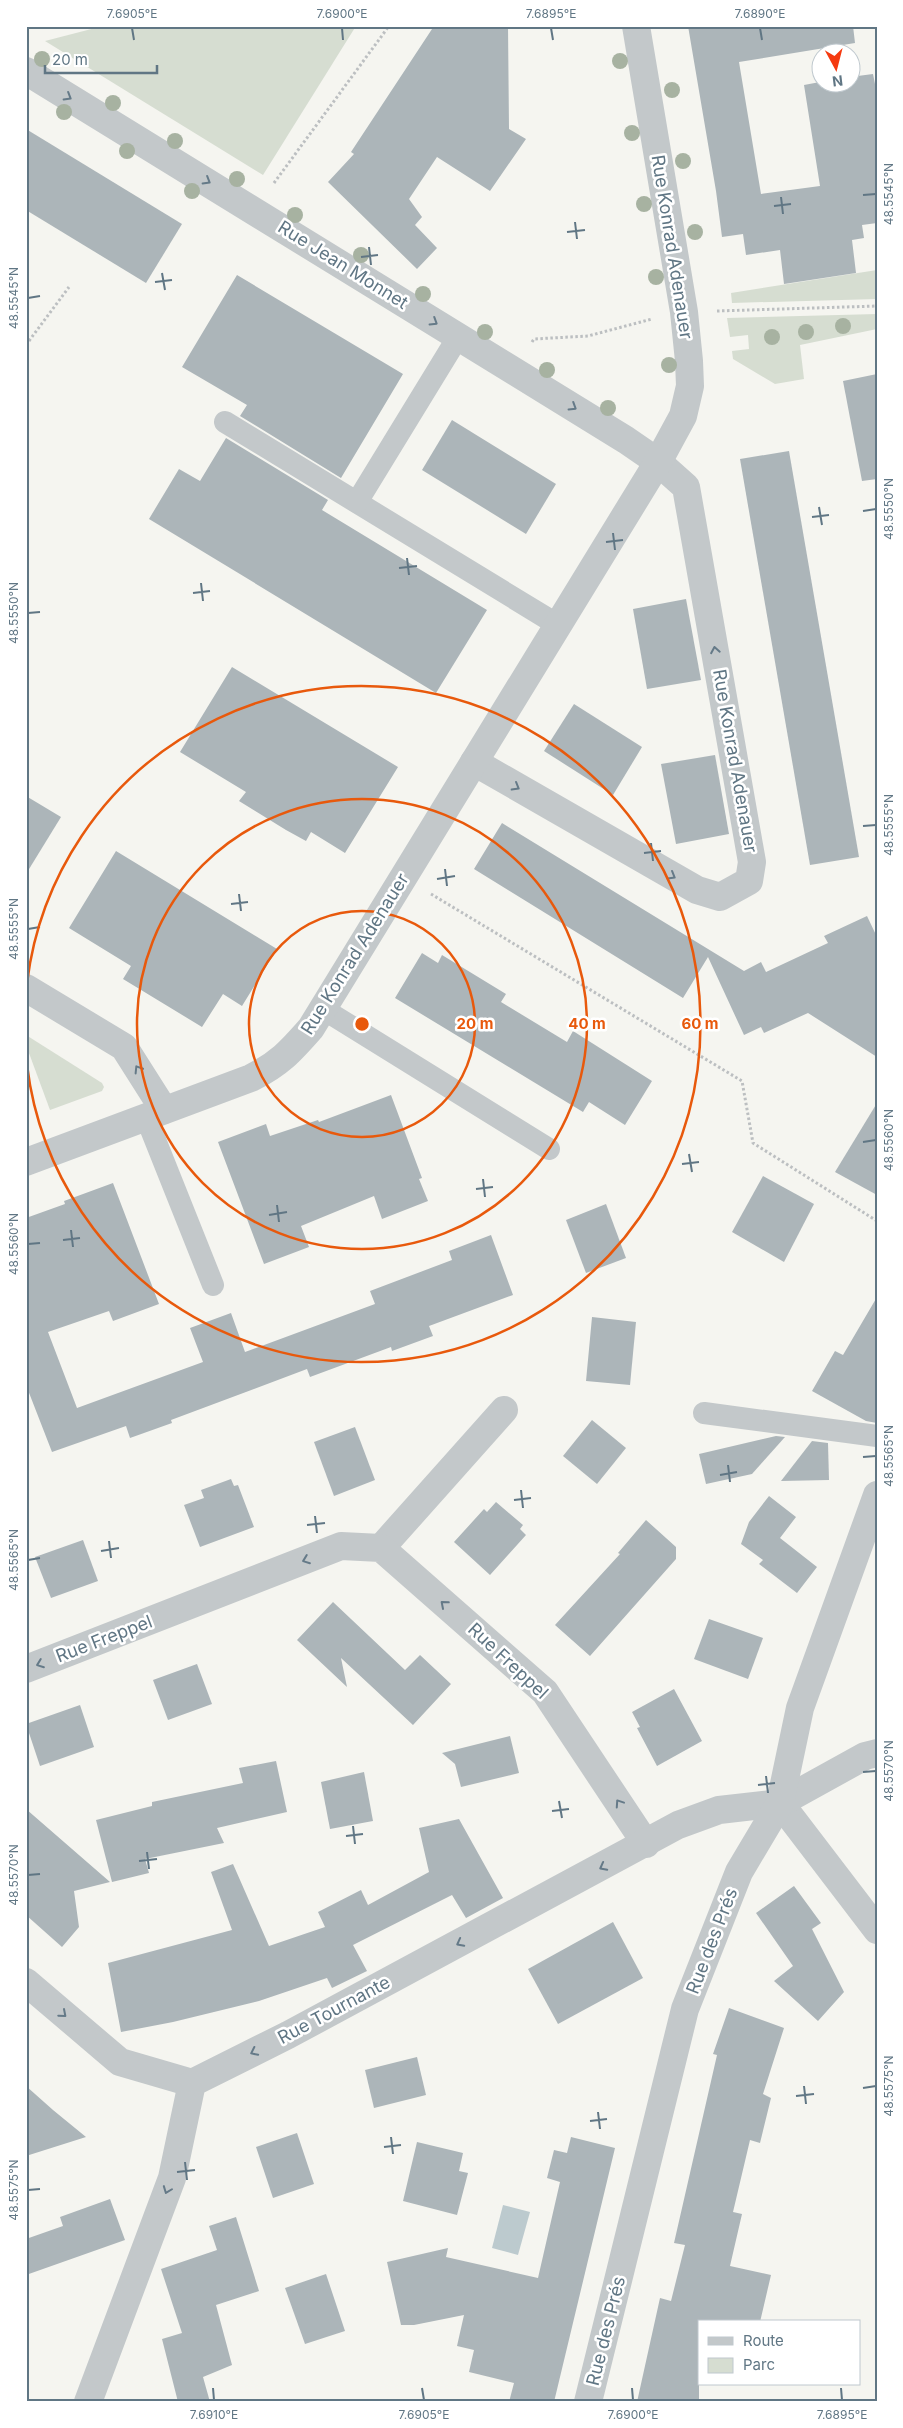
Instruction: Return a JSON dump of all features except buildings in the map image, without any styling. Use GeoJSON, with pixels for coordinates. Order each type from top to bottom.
{"type":"FeatureCollection","features":[{"type":"Feature","properties":{"kind":"street","name":"Rue Konrad Adenauer"},"geometry":{"type":"LineString","coordinates":[[26,1162],[251,1078],[274,1066],[310,1028],[404,878],[658,462],[683,416],[690,386],[684,312],[636,26]]}},
{"type":"Feature","properties":{"kind":"street","name":"Rue Jean Monnet"},"geometry":{"type":"LineString","coordinates":[[26,72],[255,210],[658,462]]}},
{"type":"Feature","properties":{"kind":"street","name":"Rue Konrad Adenauer"},"geometry":{"type":"LineString","coordinates":[[474,762],[697,890],[720,897],[749,881],[752,862],[686,487],[658,462]]}},
{"type":"Feature","properties":{"kind":"street"},"geometry":{"type":"LineString","coordinates":[[26,988],[124,1047],[155,1113]]}},
{"type":"Feature","properties":{"kind":"street"},"geometry":{"type":"LineString","coordinates":[[381,1548],[504,1410]]}},
{"type":"Feature","properties":{"kind":"street","name":"Rue des Prés"},"geometry":{"type":"LineString","coordinates":[[588,2402],[685,2009],[739,1872],[780,1803],[800,1708],[877,1495]]}},
{"type":"Feature","properties":{"kind":"street","name":"Rue Freppel"},"geometry":{"type":"LineString","coordinates":[[26,1669],[341,1546],[381,1548],[545,1692],[646,1844]]}},
{"type":"Feature","properties":{"kind":"street"},"geometry":{"type":"LineString","coordinates":[[877,1754],[865,1756],[780,1803],[877,1930]]}},
{"type":"Feature","properties":{"kind":"street","name":"Rue Tournante"},"geometry":{"type":"LineString","coordinates":[[192,2083],[288,2035],[646,1844],[678,1825],[719,1810],[780,1803]]}},
{"type":"Feature","properties":{"kind":"street"},"geometry":{"type":"LineString","coordinates":[[26,1982],[120,2062],[192,2083],[172,2178],[88,2402]]}},
{"type":"Feature","properties":{"kind":"lane"},"geometry":{"type":"LineString","coordinates":[[357,502],[458,337]]}},
{"type":"Feature","properties":{"kind":"lane"},"geometry":{"type":"LineString","coordinates":[[225,422],[558,625]]}},
{"type":"Feature","properties":{"kind":"lane"},"geometry":{"type":"LineString","coordinates":[[323,1009],[548,1149]]}},
{"type":"Feature","properties":{"kind":"lane"},"geometry":{"type":"LineString","coordinates":[[155,1113],[213,1284]]}},
{"type":"Feature","properties":{"kind":"lane"},"geometry":{"type":"LineString","coordinates":[[704,1414],[877,1436]]}},
{"type":"Feature","properties":{"kind":"path"},"geometry":{"type":"LineString","coordinates":[[255,210],[388,26]]}},
{"type":"Feature","properties":{"kind":"path"},"geometry":{"type":"LineString","coordinates":[[26,345],[69,287]]}},
{"type":"Feature","properties":{"kind":"path"},"geometry":{"type":"LineString","coordinates":[[404,878],[742,1081],[753,1143],[877,1221]]}},
{"type":"Feature","properties":{"kind":"green space"},"geometry":{"type":"Polygon","coordinates":[[[103,26],[356,26],[263,175],[45,41],[103,26]]]}},
{"type":"Feature","properties":{"kind":"green space"},"geometry":{"type":"Polygon","coordinates":[[[877,270],[877,299],[732,303],[731,293],[877,270]]]}},
{"type":"Feature","properties":{"kind":"green space"},"geometry":{"type":"Polygon","coordinates":[[[877,314],[877,329],[800,345],[804,379],[775,384],[733,359],[732,351],[749,349],[748,335],[730,337],[727,318],[877,314]]]}},
{"type":"Feature","properties":{"kind":"green space"},"geometry":{"type":"Polygon","coordinates":[[[26,1035],[102,1083],[104,1087],[102,1091],[50,1110],[26,1045],[26,1035]]]}},
{"type":"Feature","properties":{"kind":"shaded area"},"geometry":{"type":"Polygon","coordinates":[[[503,2205],[530,2212],[518,2255],[492,2248],[503,2205]]]}}]}
